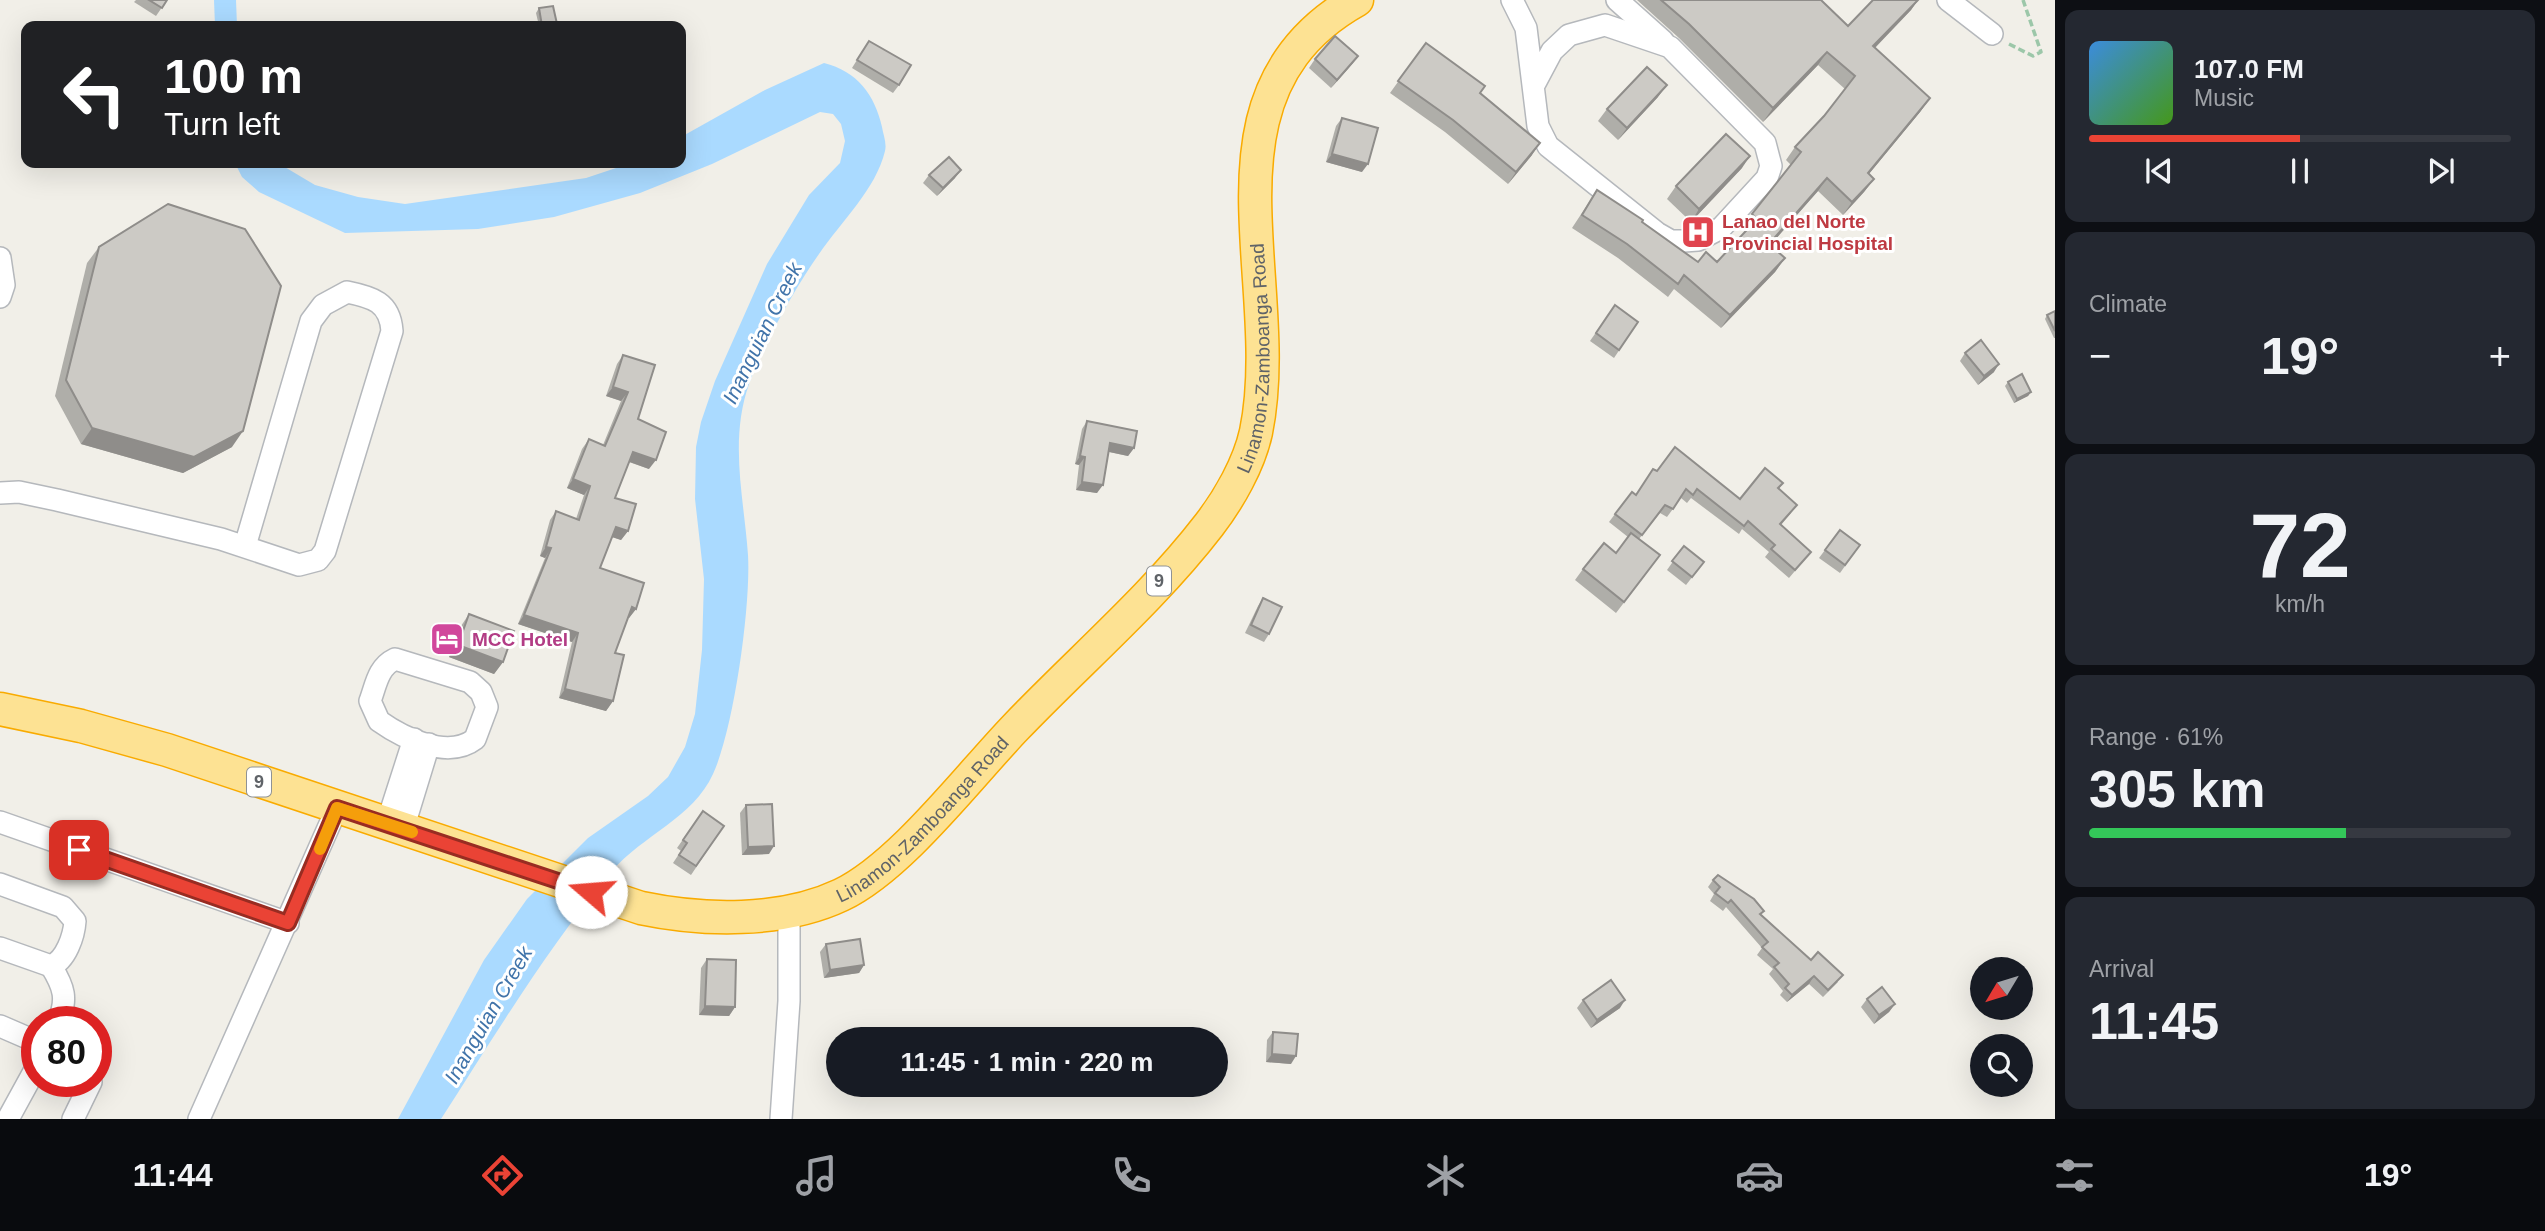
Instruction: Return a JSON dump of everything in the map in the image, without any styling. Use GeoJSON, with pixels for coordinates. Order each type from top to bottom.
{"type":"FeatureCollection","features":[{"type":"Feature","properties":{"kind":"highway","name":"Linamon-Zamboanga Road"},"geometry":{"type":"LineString","coordinates":[[0,709],[81,726],[167,750],[641,908],[706,917],[789,910],[816,905],[856,887],[906,844],[1015,728],[1138,605],[1217,513],[1238,477],[1256,433],[1262,362],[1256,176],[1258,141],[1266,104],[1285,61],[1309,34],[1357,0]]}},
{"type":"Feature","properties":{"kind":"street"},"geometry":{"type":"LineString","coordinates":[[1512,0],[1526,28],[1535,83],[1538,127],[1548,146],[1657,233],[1671,241],[1698,240],[1721,228],[1767,178],[1769,153],[1757,133],[1670,47],[1617,0]]}},
{"type":"Feature","properties":{"kind":"street"},"geometry":{"type":"LineString","coordinates":[[1948,0],[1992,34]]}},
{"type":"Feature","properties":{"kind":"street"},"geometry":{"type":"LineString","coordinates":[[1535,83],[1552,51],[1569,35],[1593,28],[1605,25],[1670,47]]}},
{"type":"Feature","properties":{"kind":"street"},"geometry":{"type":"LineString","coordinates":[[0,258],[4,285],[0,297]]}},
{"type":"Feature","properties":{"kind":"street"},"geometry":{"type":"LineString","coordinates":[[0,493],[19,492],[57,500],[245,546],[299,565],[318,560],[325,551],[392,331],[388,312],[380,302],[347,292],[323,304],[311,321],[245,546]]}},
{"type":"Feature","properties":{"kind":"street"},"geometry":{"type":"LineString","coordinates":[[395,659],[470,682],[486,701],[475,739],[468,745],[457,748],[421,742],[390,728],[372,710],[370,701],[380,672],[385,663],[395,659]]}},
{"type":"Feature","properties":{"kind":"street"},"geometry":{"type":"LineString","coordinates":[[395,826],[421,742]]}},
{"type":"Feature","properties":{"kind":"street"},"geometry":{"type":"LineString","coordinates":[[199,1119],[337,808]]}},
{"type":"Feature","properties":{"kind":"street"},"geometry":{"type":"LineString","coordinates":[[0,824],[288,923]]}},
{"type":"Feature","properties":{"kind":"street"},"geometry":{"type":"LineString","coordinates":[[0,884],[70,912],[75,921],[74,930],[63,957],[51,966]]}},
{"type":"Feature","properties":{"kind":"street"},"geometry":{"type":"LineString","coordinates":[[780,1119],[789,1001],[789,910]]}},
{"type":"Feature","properties":{"kind":"street"},"geometry":{"type":"LineString","coordinates":[[0,948],[51,966],[65,995],[65,1006]]}},
{"type":"Feature","properties":{"kind":"street"},"geometry":{"type":"LineString","coordinates":[[0,1026],[21,1035]]}},
{"type":"Feature","properties":{"kind":"street"},"geometry":{"type":"LineString","coordinates":[[8,1119],[21,1095]]}},
{"type":"Feature","properties":{"kind":"street"},"geometry":{"type":"LineString","coordinates":[[73,1119],[84,1097]]}},
{"type":"Feature","properties":{"kind":"path"},"geometry":{"type":"LineString","coordinates":[[1992,34],[2033,56],[2041,52],[2023,0]]}},
{"type":"Feature","properties":{"kind":"water"},"geometry":{"type":"Polygon","coordinates":[[[214,0],[236,0],[237,21],[215,21],[214,0]]]}},
{"type":"Feature","properties":{"kind":"water","name":"Inanguian Creek"},"geometry":{"type":"Polygon","coordinates":[[[824,63],[836,67],[855,78],[869,95],[879,115],[885,148],[874,179],[866,192],[819,254],[780,317],[762,352],[743,405],[739,448],[748,555],[747,604],[740,666],[721,754],[713,774],[693,803],[624,858],[588,900],[523,992],[441,1119],[398,1119],[484,960],[527,899],[588,838],[648,796],[668,777],[685,747],[695,714],[702,650],[704,579],[695,499],[696,447],[701,422],[715,381],[767,264],[809,195],[840,163],[845,141],[841,124],[833,114],[820,112],[712,164],[640,193],[554,217],[478,229],[345,233],[259,192],[242,177],[238,168],[286,168],[315,185],[358,197],[405,204],[586,178],[616,168],[686,168],[686,134],[765,90],[824,63]]]}},
{"type":"Feature","properties":{"kind":"building"},"geometry":{"type":"Polygon","coordinates":[[[149,0],[167,0],[162,8],[149,0]]]}},
{"type":"Feature","properties":{"kind":"building"},"geometry":{"type":"Polygon","coordinates":[[[1661,0],[1821,0],[1848,26],[1873,0],[1918,0],[1873,46],[1930,98],[1868,173],[1874,179],[1852,202],[1827,178],[1769,244],[1785,258],[1730,315],[1684,275],[1678,284],[1627,244],[1582,215],[1597,190],[1643,220],[1642,222],[1698,262],[1706,252],[1717,262],[1757,219],[1752,214],[1801,152],[1795,147],[1824,116],[1855,76],[1827,52],[1773,108],[1689,24],[1661,0]]]}},
{"type":"Feature","properties":{"kind":"building"},"geometry":{"type":"Polygon","coordinates":[[[553,6],[556,21],[541,21],[539,8],[553,6]]]}},
{"type":"Feature","properties":{"kind":"building"},"geometry":{"type":"Polygon","coordinates":[[[1335,36],[1358,56],[1337,80],[1315,59],[1335,36]]]}},
{"type":"Feature","properties":{"kind":"building"},"geometry":{"type":"Polygon","coordinates":[[[869,41],[911,65],[899,85],[857,60],[869,41]]]}},
{"type":"Feature","properties":{"kind":"building"},"geometry":{"type":"Polygon","coordinates":[[[1426,43],[1485,86],[1480,93],[1540,143],[1516,172],[1453,120],[1398,81],[1426,43]]]}},
{"type":"Feature","properties":{"kind":"building"},"geometry":{"type":"Polygon","coordinates":[[[1647,67],[1667,85],[1627,128],[1607,109],[1647,67]]]}},
{"type":"Feature","properties":{"kind":"building"},"geometry":{"type":"Polygon","coordinates":[[[1342,118],[1378,128],[1368,164],[1332,154],[1342,118]]]}},
{"type":"Feature","properties":{"kind":"building"},"geometry":{"type":"Polygon","coordinates":[[[1726,134],[1750,156],[1699,209],[1676,186],[1726,134]]]}},
{"type":"Feature","properties":{"kind":"building"},"geometry":{"type":"Polygon","coordinates":[[[949,157],[961,170],[943,188],[929,175],[949,157]]]}},
{"type":"Feature","properties":{"kind":"building"},"geometry":{"type":"Polygon","coordinates":[[[168,204],[245,229],[281,286],[243,431],[194,457],[92,428],[66,380],[99,247],[168,204]]]}},
{"type":"Feature","properties":{"kind":"building"},"geometry":{"type":"Polygon","coordinates":[[[1615,305],[1638,322],[1619,350],[1596,333],[1615,305]]]}},
{"type":"Feature","properties":{"kind":"building"},"geometry":{"type":"Polygon","coordinates":[[[2055,311],[2055,331],[2047,315],[2055,311]]]}},
{"type":"Feature","properties":{"kind":"building"},"geometry":{"type":"Polygon","coordinates":[[[1981,340],[1999,364],[1984,376],[1965,353],[1981,340]]]}},
{"type":"Feature","properties":{"kind":"building"},"geometry":{"type":"Polygon","coordinates":[[[623,355],[655,365],[638,419],[666,432],[656,460],[633,452],[615,498],[636,504],[628,531],[616,527],[600,568],[644,583],[636,609],[632,607],[615,653],[624,655],[613,701],[565,689],[578,633],[524,615],[551,548],[546,547],[556,511],[579,520],[590,486],[573,479],[589,439],[605,446],[628,392],[613,387],[623,355]]]}},
{"type":"Feature","properties":{"kind":"building"},"geometry":{"type":"Polygon","coordinates":[[[2022,374],[2031,392],[2017,399],[2008,382],[2022,374]]]}},
{"type":"Feature","properties":{"kind":"building"},"geometry":{"type":"Polygon","coordinates":[[[1087,421],[1137,431],[1134,448],[1110,443],[1103,485],[1082,482],[1085,457],[1080,456],[1087,421]]]}},
{"type":"Feature","properties":{"kind":"building"},"geometry":{"type":"Polygon","coordinates":[[[1675,447],[1740,499],[1765,468],[1783,483],[1778,488],[1797,505],[1780,524],[1811,552],[1795,570],[1771,549],[1775,545],[1748,521],[1744,526],[1697,489],[1693,495],[1686,489],[1673,509],[1665,505],[1642,535],[1615,514],[1632,492],[1636,495],[1653,469],[1657,471],[1675,447]]]}},
{"type":"Feature","properties":{"kind":"building"},"geometry":{"type":"Polygon","coordinates":[[[1840,530],[1860,545],[1845,565],[1825,550],[1840,530]]]}},
{"type":"Feature","properties":{"kind":"building"},"geometry":{"type":"Polygon","coordinates":[[[1631,533],[1660,555],[1624,602],[1583,569],[1604,543],[1616,553],[1631,533]]]}},
{"type":"Feature","properties":{"kind":"building"},"geometry":{"type":"Polygon","coordinates":[[[1684,546],[1704,562],[1692,577],[1672,561],[1684,546]]]}},
{"type":"Feature","properties":{"kind":"building"},"geometry":{"type":"Polygon","coordinates":[[[1263,598],[1282,607],[1269,634],[1251,625],[1263,598]]]}},
{"type":"Feature","properties":{"kind":"building"},"geometry":{"type":"Polygon","coordinates":[[[469,614],[514,631],[503,662],[458,645],[469,614]]]}},
{"type":"Feature","properties":{"kind":"building"},"geometry":{"type":"Polygon","coordinates":[[[772,804],[774,846],[748,847],[746,805],[772,804]]]}},
{"type":"Feature","properties":{"kind":"building"},"geometry":{"type":"Polygon","coordinates":[[[703,811],[724,826],[696,866],[679,855],[687,843],[683,840],[703,811]]]}},
{"type":"Feature","properties":{"kind":"building"},"geometry":{"type":"Polygon","coordinates":[[[1718,875],[1754,899],[1764,911],[1760,914],[1811,960],[1818,952],[1843,975],[1828,990],[1814,976],[1792,995],[1785,988],[1789,984],[1774,967],[1779,963],[1762,947],[1768,942],[1731,900],[1728,903],[1715,893],[1720,887],[1713,880],[1718,875]]]}},
{"type":"Feature","properties":{"kind":"building"},"geometry":{"type":"Polygon","coordinates":[[[860,939],[864,965],[830,970],[826,944],[860,939]]]}},
{"type":"Feature","properties":{"kind":"building"},"geometry":{"type":"Polygon","coordinates":[[[707,959],[736,960],[735,1007],[705,1006],[707,959]]]}},
{"type":"Feature","properties":{"kind":"building"},"geometry":{"type":"Polygon","coordinates":[[[1611,980],[1625,1000],[1597,1020],[1583,1000],[1611,980]]]}},
{"type":"Feature","properties":{"kind":"building"},"geometry":{"type":"Polygon","coordinates":[[[1882,987],[1895,1004],[1879,1015],[1867,999],[1882,987]]]}},
{"type":"Feature","properties":{"kind":"building"},"geometry":{"type":"Polygon","coordinates":[[[1273,1032],[1298,1034],[1296,1056],[1272,1054],[1273,1032]]]}},
{"type":"Feature","properties":{"kind":"slow traffic"},"geometry":{"type":"LineString","coordinates":[[320,849],[337,808],[412,832]]}},
{"type":"Feature","properties":{"kind":"place","name":"Lanao del Norte Provincial Hospital"},"geometry":{"type":"Point","coordinates":[1698,232]}},
{"type":"Feature","properties":{"kind":"place","name":"MCC Hotel"},"geometry":{"type":"Point","coordinates":[447,639]}},
{"type":"Feature","properties":{"kind":"route"},"geometry":{"type":"LineString","coordinates":[[79,850],[288,923],[337,808],[591,892]]}}]}
